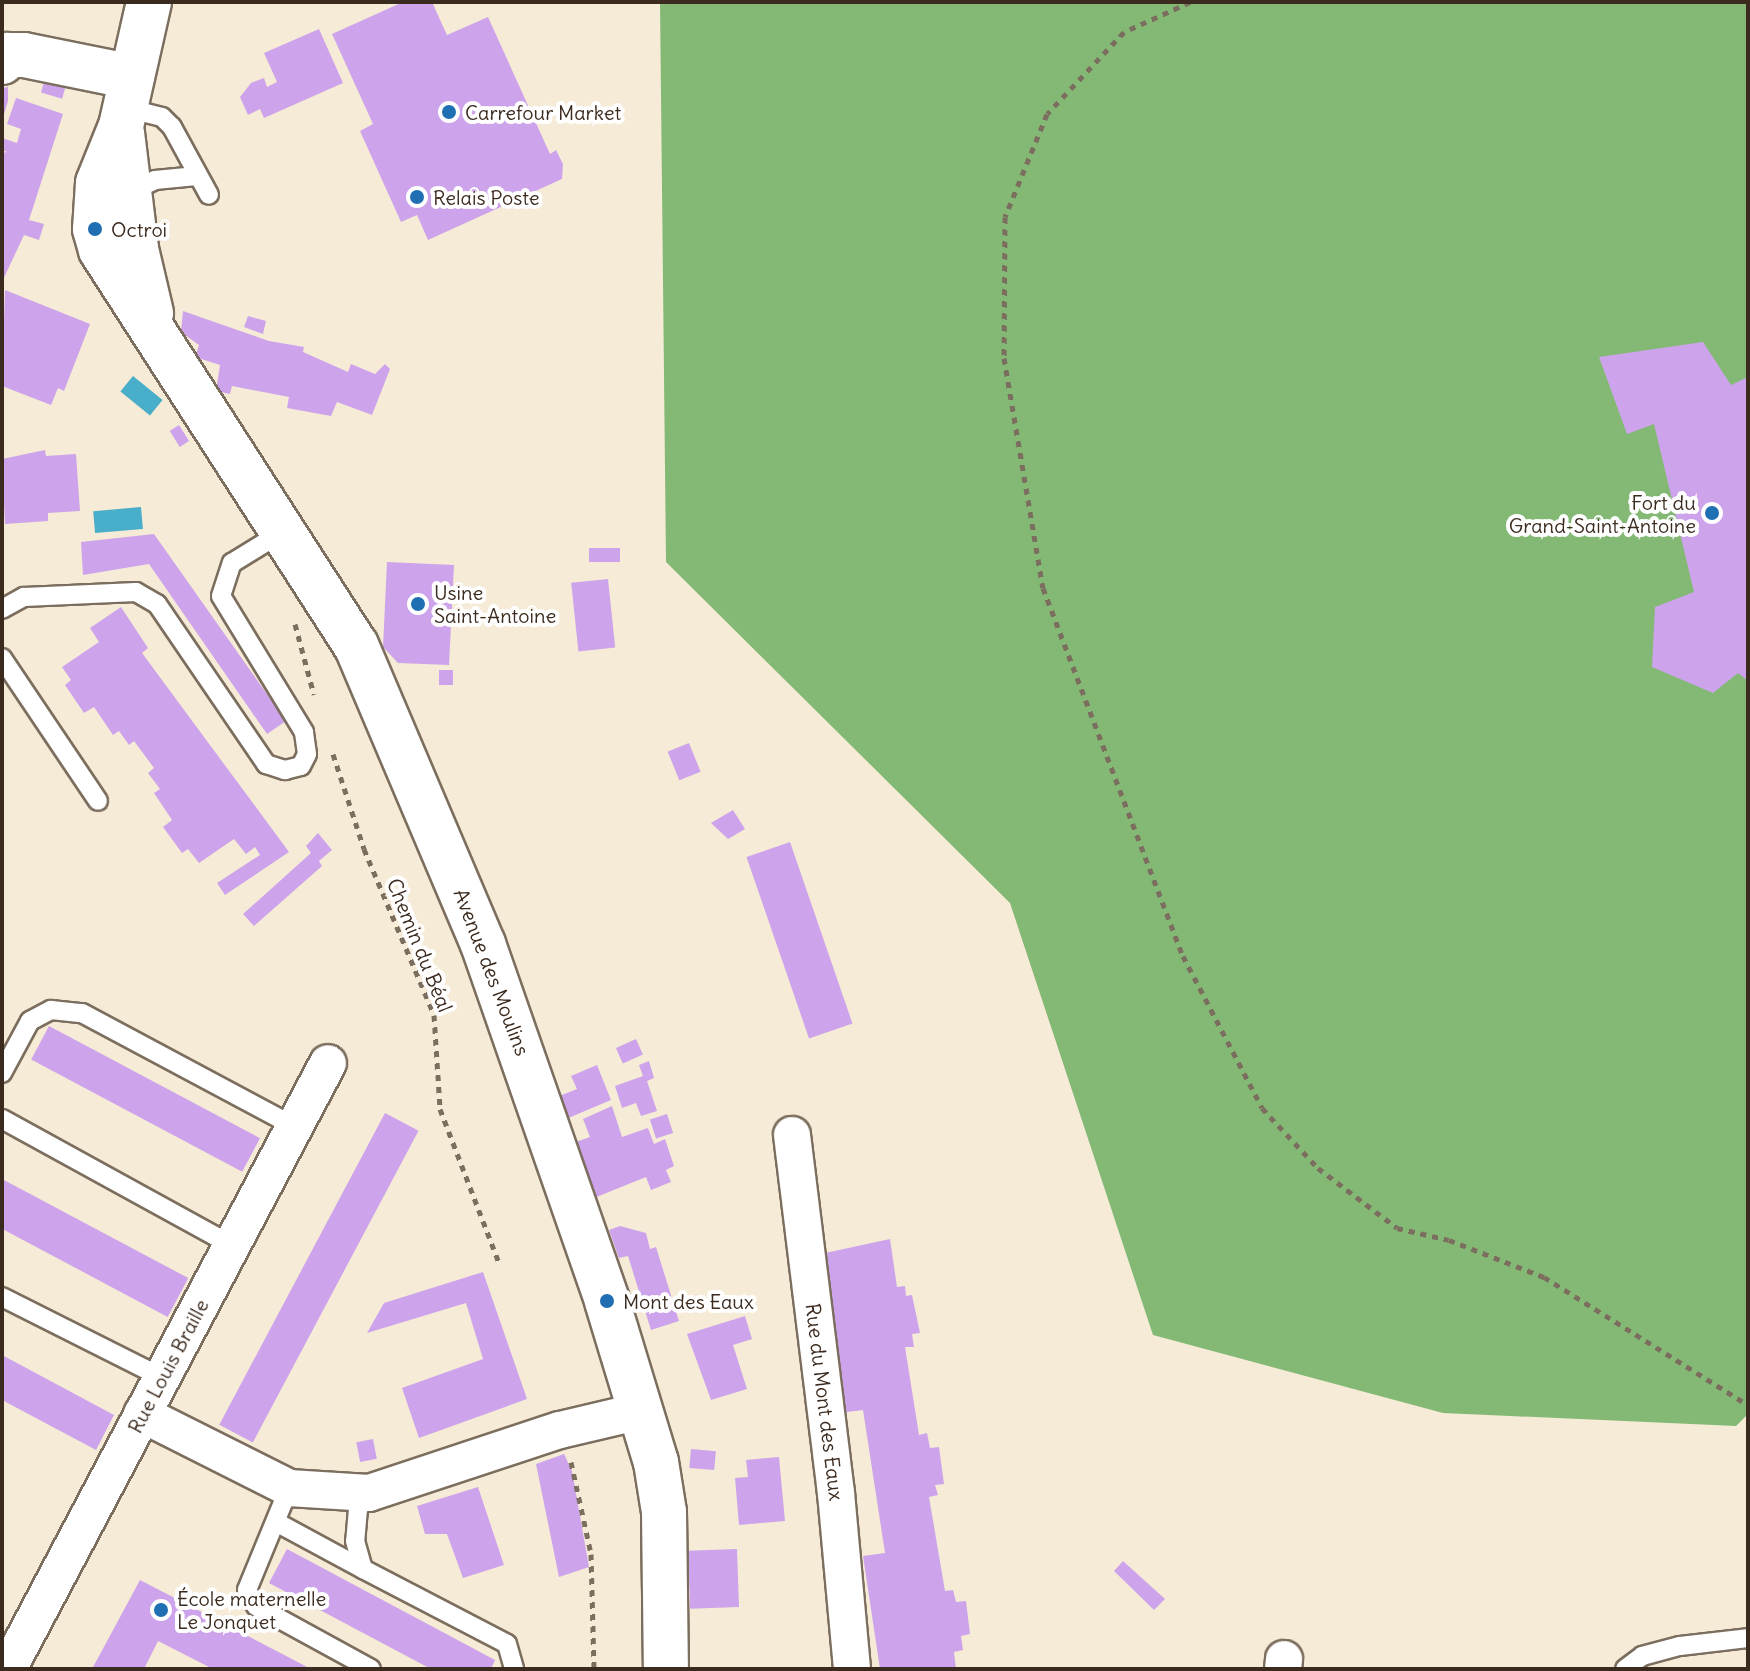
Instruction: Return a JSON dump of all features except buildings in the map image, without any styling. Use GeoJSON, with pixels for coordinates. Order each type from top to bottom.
{"type":"FeatureCollection","features":[{"type":"Feature","properties":{"kind":"main road","name":"Avenue des Moulins"},"geometry":{"type":"LineString","coordinates":[[149,2],[126,103],[98,183],[95,229],[108,266],[157,334],[356,645],[483,944],[641,1411],[664,1512],[666,1669]]}},
{"type":"Feature","properties":{"kind":"main road"},"geometry":{"type":"LineString","coordinates":[[4,57],[126,103]]}},
{"type":"Feature","properties":{"kind":"main road","name":"Avenue des Moulins"},"geometry":{"type":"LineString","coordinates":[[126,103],[129,205],[157,334]]}},
{"type":"Feature","properties":{"kind":"street","name":"Rue Louis Braille"},"geometry":{"type":"LineString","coordinates":[[8,1669],[292,1125],[328,1063]]}},
{"type":"Feature","properties":{"kind":"street","name":"Rue du Mont des Eaux"},"geometry":{"type":"LineString","coordinates":[[792,1135],[836,1493],[852,1669]]}},
{"type":"Feature","properties":{"kind":"street"},"geometry":{"type":"LineString","coordinates":[[142,1414],[289,1488],[369,1493],[560,1430],[641,1411]]}},
{"type":"Feature","properties":{"kind":"lane"},"geometry":{"type":"LineString","coordinates":[[126,103],[162,117],[209,195]]}},
{"type":"Feature","properties":{"kind":"lane"},"geometry":{"type":"LineString","coordinates":[[129,205],[138,188],[155,180],[197,176]]}},
{"type":"Feature","properties":{"kind":"lane"},"geometry":{"type":"LineString","coordinates":[[2,609],[24,597],[136,592],[157,604],[266,764],[285,770],[301,766],[307,754],[298,719],[221,596],[232,563],[284,531]]}},
{"type":"Feature","properties":{"kind":"lane"},"geometry":{"type":"LineString","coordinates":[[2,658],[98,801]]}},
{"type":"Feature","properties":{"kind":"lane"},"geometry":{"type":"LineString","coordinates":[[2,1073],[30,1021],[51,1010],[82,1013],[292,1125]]}},
{"type":"Feature","properties":{"kind":"lane"},"geometry":{"type":"LineString","coordinates":[[2,1119],[231,1245]]}},
{"type":"Feature","properties":{"kind":"lane"},"geometry":{"type":"LineString","coordinates":[[2,1297],[161,1377]]}},
{"type":"Feature","properties":{"kind":"lane"},"geometry":{"type":"LineString","coordinates":[[289,1488],[250,1574],[247,1590],[256,1606],[371,1669]]}},
{"type":"Feature","properties":{"kind":"lane"},"geometry":{"type":"LineString","coordinates":[[363,1569],[355,1541],[358,1509],[369,1493]]}},
{"type":"Feature","properties":{"kind":"lane"},"geometry":{"type":"LineString","coordinates":[[276,1522],[507,1644],[514,1669]]}},
{"type":"Feature","properties":{"kind":"lane"},"geometry":{"type":"LineString","coordinates":[[1625,1669],[1642,1656],[1680,1646],[1748,1638]]}},
{"type":"Feature","properties":{"kind":"path"},"geometry":{"type":"LineString","coordinates":[[1190,2],[1124,32],[1047,114],[1005,217],[1004,327],[1004,358],[1043,588],[1183,956],[1262,1108],[1318,1168],[1397,1228],[1449,1240],[1544,1277],[1743,1402]]}},
{"type":"Feature","properties":{"kind":"path"},"geometry":{"type":"LineString","coordinates":[[296,641],[316,700]]}},
{"type":"Feature","properties":{"kind":"path","name":"Chemin du Béal"},"geometry":{"type":"LineString","coordinates":[[330,745],[364,849],[434,1015],[440,1109],[499,1263]]}},
{"type":"Feature","properties":{"kind":"path"},"geometry":{"type":"LineString","coordinates":[[560,1430],[579,1488],[591,1554],[594,1669]]}},
{"type":"Feature","properties":{"kind":"green space"},"geometry":{"type":"Polygon","coordinates":[[[660,2],[1748,2],[1748,1414],[1736,1426],[1443,1413],[1153,1335],[1010,903],[666,562],[660,2]]]}},
{"type":"Feature","properties":{"kind":"water"},"geometry":{"type":"Polygon","coordinates":[[[133,376],[163,400],[150,415],[120,392],[133,376]]]}},
{"type":"Feature","properties":{"kind":"water"},"geometry":{"type":"Polygon","coordinates":[[[141,507],[143,529],[95,533],[93,511],[141,507]]]}},
{"type":"Feature","properties":{"kind":"place","name":"Carrefour Market"},"geometry":{"type":"Point","coordinates":[449,112]}},
{"type":"Feature","properties":{"kind":"place","name":"Relais Poste"},"geometry":{"type":"Point","coordinates":[417,197]}},
{"type":"Feature","properties":{"kind":"place","name":"Octroi"},"geometry":{"type":"Point","coordinates":[95,229]}},
{"type":"Feature","properties":{"kind":"place","name":"Fort du Grand-Saint-Antoine"},"geometry":{"type":"Point","coordinates":[1712,513]}},
{"type":"Feature","properties":{"kind":"place","name":"Usine Saint-Antoine"},"geometry":{"type":"Point","coordinates":[418,604]}},
{"type":"Feature","properties":{"kind":"place","name":"Mont des Eaux"},"geometry":{"type":"Point","coordinates":[607,1301]}},
{"type":"Feature","properties":{"kind":"place","name":"École maternelle Le Jonquet"},"geometry":{"type":"Point","coordinates":[161,1610]}}]}
